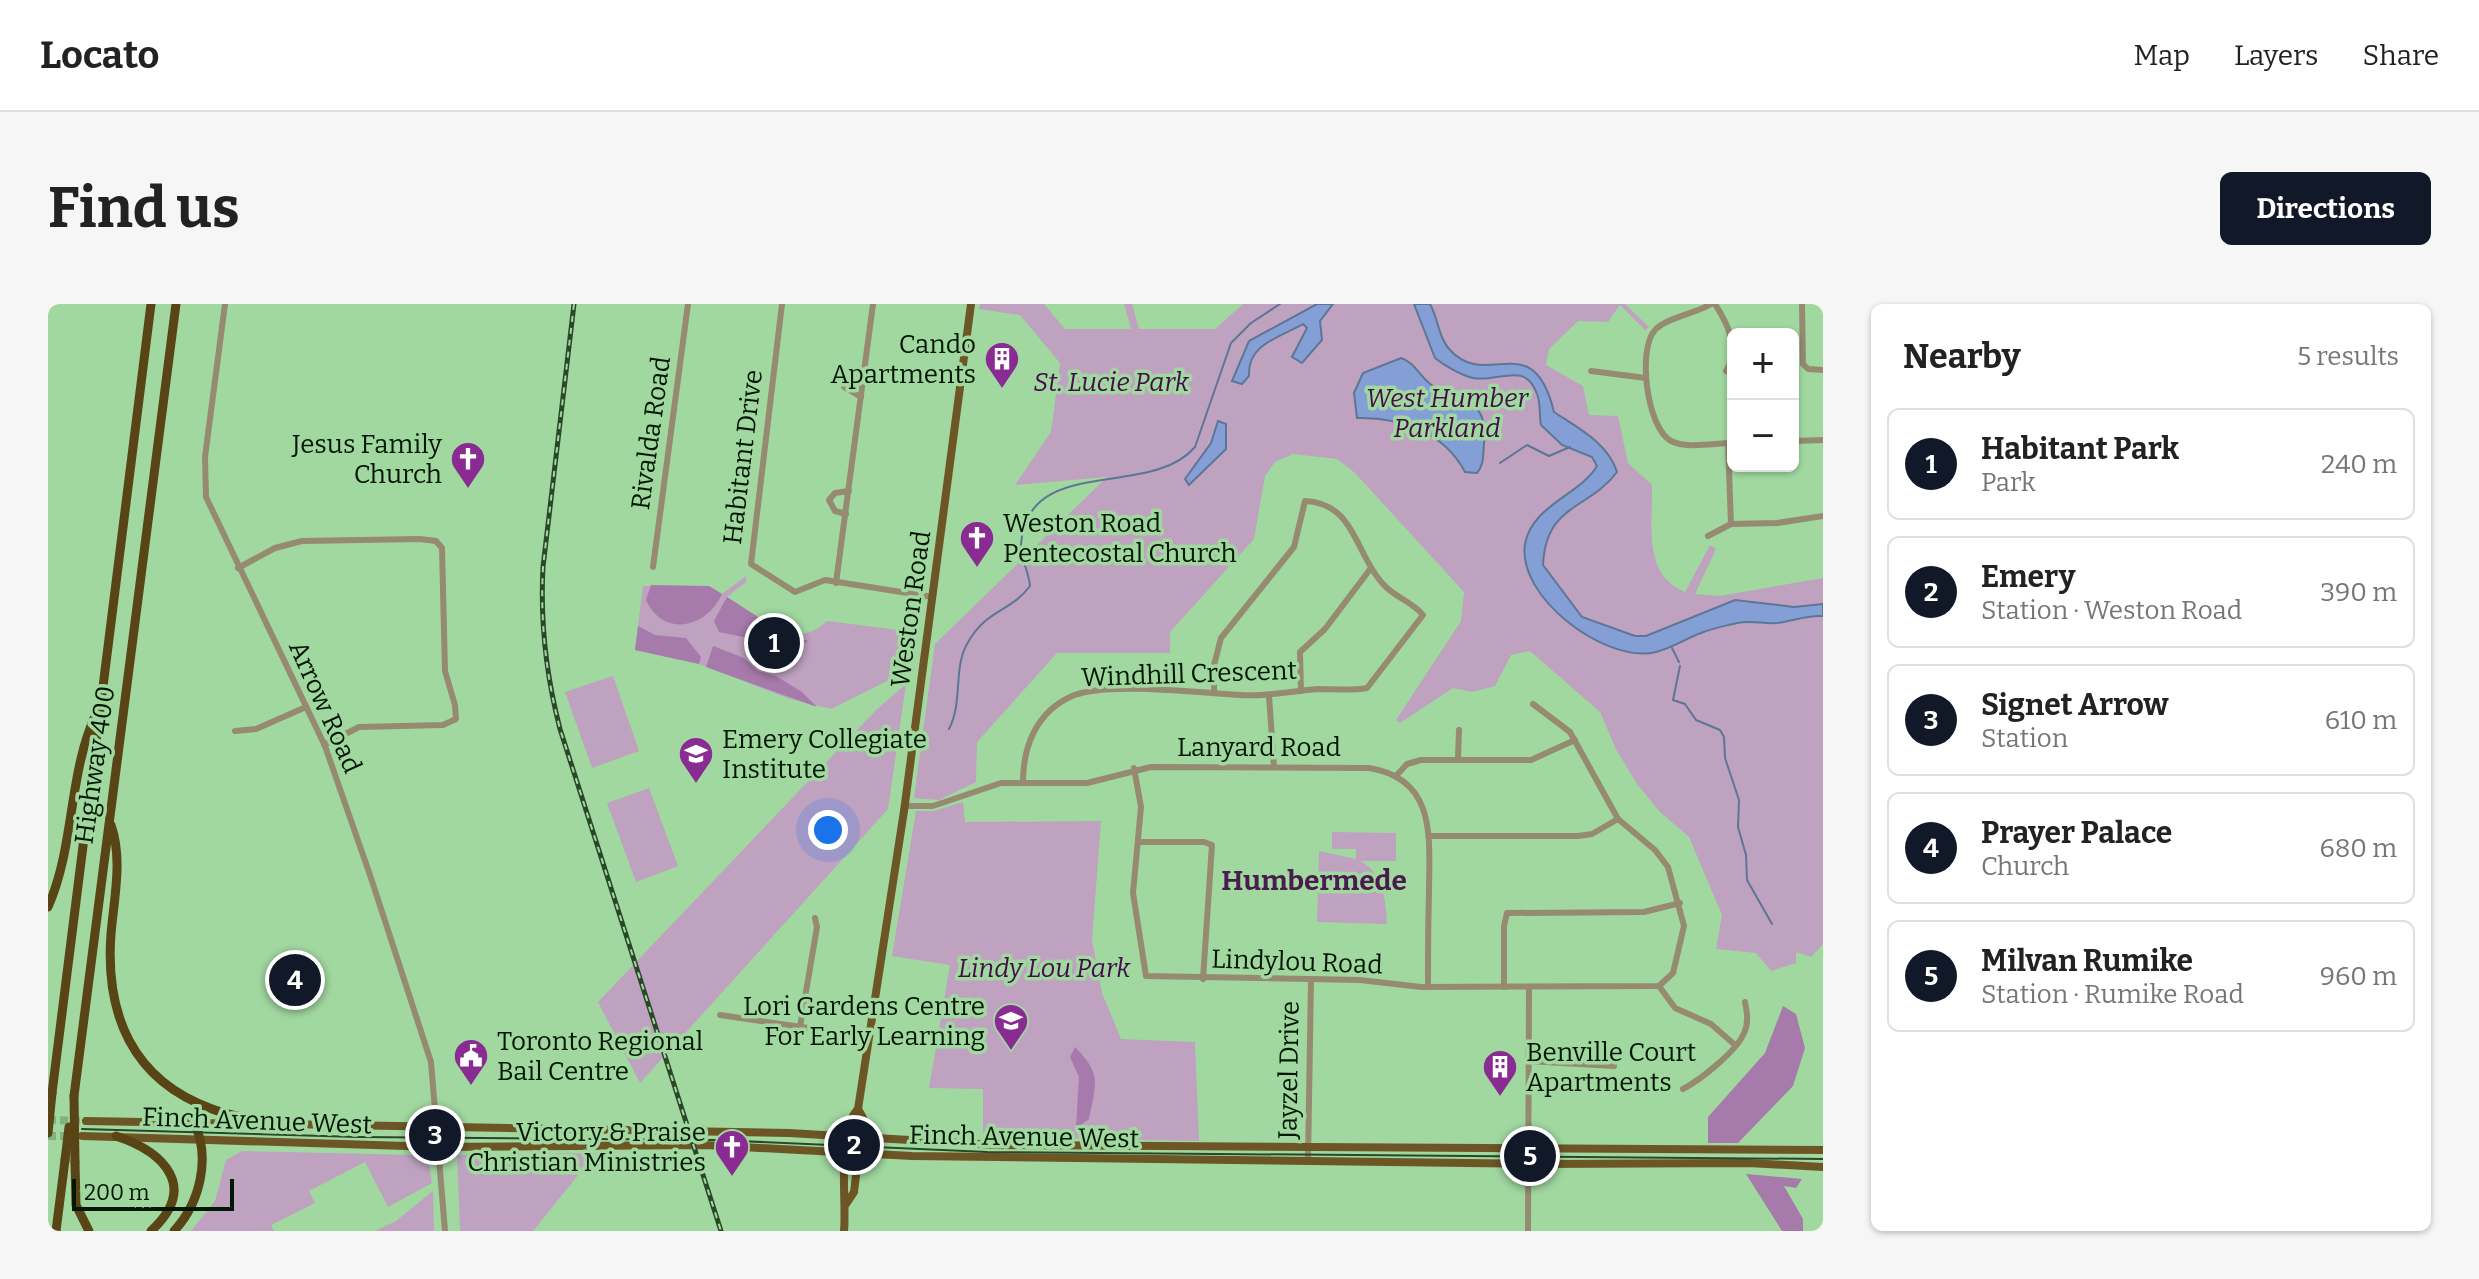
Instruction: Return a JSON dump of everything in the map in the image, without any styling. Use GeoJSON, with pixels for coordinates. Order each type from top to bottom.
{"type":"FeatureCollection","features":[{"type":"Feature","properties":{"kind":"highway","name":"Highway 400"},"geometry":{"type":"LineString","coordinates":[[48,1133],[151,304]]}},
{"type":"Feature","properties":{"kind":"highway","name":"Highway 400"},"geometry":{"type":"LineString","coordinates":[[56,1231],[70,1161],[74,1096],[176,304]]}},
{"type":"Feature","properties":{"kind":"highway"},"geometry":{"type":"LineString","coordinates":[[48,907],[63,863],[87,734],[100,704]]}},
{"type":"Feature","properties":{"kind":"highway"},"geometry":{"type":"LineString","coordinates":[[110,822],[119,846],[110,951],[112,1001],[122,1029],[154,1073],[192,1101],[225,1113],[284,1124]]}},
{"type":"Feature","properties":{"kind":"highway"},"geometry":{"type":"LineString","coordinates":[[174,1231],[196,1196],[201,1167],[194,1122]]}},
{"type":"Feature","properties":{"kind":"highway"},"geometry":{"type":"LineString","coordinates":[[116,1136],[150,1149],[168,1169],[171,1200],[164,1217],[151,1231]]}},
{"type":"Feature","properties":{"kind":"highway"},"geometry":{"type":"LineString","coordinates":[[70,1161],[76,1205],[89,1231]]}},
{"type":"Feature","properties":{"kind":"main road","name":"Weston Road"},"geometry":{"type":"LineString","coordinates":[[844,1231],[846,1204],[842,1191],[846,1153],[852,1116],[858,1109],[905,806],[971,304]]}},
{"type":"Feature","properties":{"kind":"main road","name":"Weston Road"},"geometry":{"type":"LineString","coordinates":[[846,1204],[854,1192],[863,1118],[858,1109]]}},
{"type":"Feature","properties":{"kind":"main road","name":"Finch Avenue West"},"geometry":{"type":"LineString","coordinates":[[86,1121],[849,1136],[996,1145],[1823,1150]]}},
{"type":"Feature","properties":{"kind":"main road","name":"Finch Avenue West"},"geometry":{"type":"LineString","coordinates":[[82,1136],[438,1147],[705,1145],[857,1154],[1823,1167]]}},
{"type":"Feature","properties":{"kind":"street","name":"Arrow Road"},"geometry":{"type":"LineString","coordinates":[[225,304],[204,475],[209,506],[324,745],[431,1062],[445,1231]]}},
{"type":"Feature","properties":{"kind":"street","name":"Rivalda Road"},"geometry":{"type":"LineString","coordinates":[[653,567],[688,304]]}},
{"type":"Feature","properties":{"kind":"street","name":"Habitant Drive"},"geometry":{"type":"LineString","coordinates":[[782,304],[750,558],[757,571],[795,592],[818,581],[933,597]]}},
{"type":"Feature","properties":{"kind":"street"},"geometry":{"type":"LineString","coordinates":[[836,583],[873,304]]}},
{"type":"Feature","properties":{"kind":"street"},"geometry":{"type":"LineString","coordinates":[[1726,371],[1732,362],[1732,341],[1713,304],[1657,328],[1646,350],[1646,378],[1654,416],[1668,439],[1679,444],[1727,443]]}},
{"type":"Feature","properties":{"kind":"street"},"geometry":{"type":"LineString","coordinates":[[1802,304],[1803,364],[1813,371],[1823,370]]}},
{"type":"Feature","properties":{"kind":"street"},"geometry":{"type":"LineString","coordinates":[[1591,371],[1646,378]]}},
{"type":"Feature","properties":{"kind":"street"},"geometry":{"type":"LineString","coordinates":[[861,397],[844,387],[847,378],[864,374]]}},
{"type":"Feature","properties":{"kind":"street"},"geometry":{"type":"LineString","coordinates":[[1799,441],[1823,440]]}},
{"type":"Feature","properties":{"kind":"street"},"geometry":{"type":"LineString","coordinates":[[1731,472],[1731,524]]}},
{"type":"Feature","properties":{"kind":"street"},"geometry":{"type":"LineString","coordinates":[[846,514],[835,511],[829,500],[835,493],[849,491]]}},
{"type":"Feature","properties":{"kind":"street"},"geometry":{"type":"LineString","coordinates":[[1214,691],[1214,665],[1221,638],[1294,547],[1305,501],[1330,507],[1344,518],[1371,568],[1325,629],[1300,652],[1301,691]]}},
{"type":"Feature","properties":{"kind":"street"},"geometry":{"type":"LineString","coordinates":[[1708,536],[1731,524],[1777,523],[1823,516]]}},
{"type":"Feature","properties":{"kind":"street"},"geometry":{"type":"LineString","coordinates":[[238,568],[275,548],[302,541],[420,539],[436,541],[442,548],[445,671],[456,719],[443,725],[359,727],[324,745]]}},
{"type":"Feature","properties":{"kind":"street","name":"Windhill Crescent"},"geometry":{"type":"LineString","coordinates":[[1023,782],[1024,755],[1029,738],[1055,707],[1073,695],[1101,691],[1214,691],[1269,696],[1367,688],[1423,615],[1391,592],[1371,568]]}},
{"type":"Feature","properties":{"kind":"street"},"geometry":{"type":"LineString","coordinates":[[1269,696],[1274,767]]}},
{"type":"Feature","properties":{"kind":"street"},"geometry":{"type":"LineString","coordinates":[[1533,704],[1575,740],[1618,819],[1663,859],[1680,903],[1684,926],[1674,969],[1659,986],[1675,1008],[1711,1024],[1735,1045]]}},
{"type":"Feature","properties":{"kind":"street"},"geometry":{"type":"LineString","coordinates":[[235,731],[256,729],[306,707]]}},
{"type":"Feature","properties":{"kind":"street"},"geometry":{"type":"LineString","coordinates":[[1458,759],[1459,730]]}},
{"type":"Feature","properties":{"kind":"street"},"geometry":{"type":"LineString","coordinates":[[1428,987],[1429,836],[1420,801],[1396,776],[1414,761],[1531,760],[1575,740]]}},
{"type":"Feature","properties":{"kind":"street","name":"Lanyard Road"},"geometry":{"type":"LineString","coordinates":[[905,806],[933,806],[993,784],[1087,783],[1134,768],[1369,768],[1396,776]]}},
{"type":"Feature","properties":{"kind":"street","name":"Lindylou Road"},"geometry":{"type":"LineString","coordinates":[[1134,768],[1141,799],[1133,893],[1143,973],[1152,979],[1311,979],[1428,987],[1659,986]]}},
{"type":"Feature","properties":{"kind":"street"},"geometry":{"type":"LineString","coordinates":[[1429,836],[1584,836],[1618,819]]}},
{"type":"Feature","properties":{"kind":"street"},"geometry":{"type":"LineString","coordinates":[[1139,842],[1200,841],[1212,845],[1203,979]]}},
{"type":"Feature","properties":{"kind":"street"},"geometry":{"type":"LineString","coordinates":[[1504,987],[1504,926],[1507,913],[1644,912],[1680,903]]}},
{"type":"Feature","properties":{"kind":"street"},"geometry":{"type":"LineString","coordinates":[[800,1027],[817,927],[815,918]]}},
{"type":"Feature","properties":{"kind":"street","name":"Jayzel Drive"},"geometry":{"type":"LineString","coordinates":[[1308,1161],[1311,979]]}},
{"type":"Feature","properties":{"kind":"street"},"geometry":{"type":"LineString","coordinates":[[1528,1231],[1529,988]]}},
{"type":"Feature","properties":{"kind":"street"},"geometry":{"type":"LineString","coordinates":[[1683,1089],[1697,1082],[1735,1045],[1747,1024],[1745,1002]]}},
{"type":"Feature","properties":{"kind":"street"},"geometry":{"type":"LineString","coordinates":[[720,1015],[870,1037]]}},
{"type":"Feature","properties":{"kind":"street"},"geometry":{"type":"LineString","coordinates":[[1528,1061],[1614,1066]]}},
{"type":"Feature","properties":{"kind":"green space","name":"West Humber Parkland"},"geometry":{"type":"Polygon","coordinates":[[[980,304],[1044,304],[1065,329],[1131,329],[1124,304],[1132,304],[1139,329],[1215,329],[1243,304],[1625,304],[1649,327],[1645,330],[1620,305],[1608,322],[1578,321],[1549,349],[1546,365],[1583,386],[1589,415],[1618,416],[1628,463],[1652,485],[1653,547],[1662,574],[1685,592],[1710,545],[1716,549],[1695,594],[1720,596],[1823,578],[1823,944],[1811,957],[1796,952],[1796,963],[1771,971],[1756,953],[1716,949],[1722,915],[1689,837],[1660,812],[1637,784],[1616,749],[1600,712],[1530,651],[1511,655],[1495,686],[1472,692],[1453,688],[1400,723],[1396,720],[1461,621],[1464,592],[1355,473],[1337,459],[1293,454],[1275,462],[1265,476],[1254,539],[1170,632],[1170,653],[1057,653],[977,742],[976,782],[939,800],[914,798],[935,644],[1107,477],[1015,485],[1051,432],[1060,363],[1020,315],[979,309],[980,304]]]}},
{"type":"Feature","properties":{"kind":"green space"},"geometry":{"type":"Polygon","coordinates":[[[746,576],[746,582],[727,597],[776,629],[801,634],[827,621],[914,632],[909,670],[831,709],[787,698],[699,664],[635,650],[643,586],[709,586],[722,594],[746,576]]]}},
{"type":"Feature","properties":{"kind":"green space"},"geometry":{"type":"Polygon","coordinates":[[[613,676],[639,751],[592,768],[565,692],[613,676]]]}},
{"type":"Feature","properties":{"kind":"green space"},"geometry":{"type":"Polygon","coordinates":[[[906,684],[888,809],[640,1083],[598,1002],[876,710],[906,684]]]}},
{"type":"Feature","properties":{"kind":"green space"},"geometry":{"type":"Polygon","coordinates":[[[649,788],[678,866],[636,882],[607,803],[649,788]]]}},
{"type":"Feature","properties":{"kind":"green space","name":"Lindy Lou Park"},"geometry":{"type":"Polygon","coordinates":[[[963,802],[965,822],[1101,821],[1092,940],[1102,993],[1121,1039],[1195,1042],[1199,1141],[983,1137],[983,1089],[929,1088],[950,965],[892,956],[916,811],[934,811],[963,802]]]}},
{"type":"Feature","properties":{"kind":"green space"},"geometry":{"type":"Polygon","coordinates":[[[1332,832],[1396,833],[1396,861],[1360,861],[1374,872],[1378,880],[1384,897],[1387,924],[1317,922],[1319,851],[1356,859],[1356,849],[1332,849],[1332,832]]]}},
{"type":"Feature","properties":{"kind":"green space"},"geometry":{"type":"Polygon","coordinates":[[[242,1151],[414,1155],[429,1163],[432,1183],[388,1207],[365,1162],[309,1191],[315,1203],[271,1225],[274,1231],[191,1231],[215,1201],[226,1160],[242,1151]]]}},
{"type":"Feature","properties":{"kind":"green space"},"geometry":{"type":"Polygon","coordinates":[[[596,1153],[533,1231],[460,1231],[457,1155],[596,1153]]]}},
{"type":"Feature","properties":{"kind":"green space"},"geometry":{"type":"Polygon","coordinates":[[[433,1191],[434,1231],[375,1231],[396,1221],[433,1191]]]}},
{"type":"Feature","properties":{"kind":"shaded area"},"geometry":{"type":"Polygon","coordinates":[[[651,585],[709,586],[722,594],[715,605],[696,621],[674,624],[663,620],[646,600],[651,585]]]}},
{"type":"Feature","properties":{"kind":"shaded area"},"geometry":{"type":"Polygon","coordinates":[[[727,597],[783,633],[808,641],[796,648],[719,632],[714,621],[727,597]]]}},
{"type":"Feature","properties":{"kind":"shaded area"},"geometry":{"type":"Polygon","coordinates":[[[638,626],[655,635],[686,638],[701,657],[699,664],[635,650],[638,626]]]}},
{"type":"Feature","properties":{"kind":"shaded area"},"geometry":{"type":"Polygon","coordinates":[[[713,646],[744,658],[758,671],[776,676],[802,692],[817,707],[706,667],[713,646]]]}},
{"type":"Feature","properties":{"kind":"shaded area"},"geometry":{"type":"Polygon","coordinates":[[[1783,1006],[1796,1014],[1805,1048],[1793,1086],[1738,1143],[1708,1143],[1708,1117],[1765,1053],[1783,1006]]]}},
{"type":"Feature","properties":{"kind":"shaded area"},"geometry":{"type":"Polygon","coordinates":[[[1075,1047],[1090,1065],[1095,1080],[1089,1119],[1076,1128],[1079,1077],[1070,1057],[1075,1047]]]}},
{"type":"Feature","properties":{"kind":"shaded area"},"geometry":{"type":"Polygon","coordinates":[[[1746,1174],[1802,1179],[1796,1188],[1784,1186],[1803,1219],[1803,1231],[1782,1231],[1746,1174]]]}},
{"type":"Feature","properties":{"kind":"water"},"geometry":{"type":"Polygon","coordinates":[[[1317,304],[1333,304],[1320,321],[1322,340],[1302,363],[1292,357],[1307,328],[1303,324],[1259,349],[1253,356],[1249,376],[1242,384],[1232,381],[1249,341],[1317,304]]]}},
{"type":"Feature","properties":{"kind":"water"},"geometry":{"type":"Polygon","coordinates":[[[1414,304],[1430,304],[1446,345],[1464,361],[1479,365],[1522,365],[1534,371],[1545,386],[1554,412],[1591,437],[1613,462],[1617,472],[1594,494],[1560,518],[1546,545],[1543,565],[1582,617],[1635,636],[1646,636],[1735,600],[1794,607],[1823,604],[1823,616],[1777,623],[1737,623],[1706,631],[1651,653],[1610,646],[1587,636],[1567,621],[1548,604],[1534,584],[1526,564],[1525,544],[1537,519],[1580,485],[1597,466],[1592,457],[1562,445],[1541,425],[1537,394],[1525,378],[1510,375],[1473,378],[1435,358],[1414,304]]]}},
{"type":"Feature","properties":{"kind":"water"},"geometry":{"type":"Polygon","coordinates":[[[1401,358],[1433,386],[1478,410],[1484,429],[1483,460],[1477,473],[1465,472],[1445,447],[1419,430],[1389,420],[1357,418],[1354,393],[1363,373],[1401,358]]]}},
{"type":"Feature","properties":{"kind":"water"},"geometry":{"type":"Polygon","coordinates":[[[1218,421],[1226,424],[1226,449],[1189,485],[1185,479],[1211,443],[1218,421]]]}},
{"type":"Feature","properties":{"kind":"waterway"},"geometry":{"type":"LineString","coordinates":[[949,729],[956,708],[960,664],[967,644],[982,624],[1023,595],[1030,586],[1021,549],[1029,516],[1045,498],[1067,487],[1150,472],[1175,463],[1195,447],[1231,343],[1251,323],[1280,304]]}},
{"type":"Feature","properties":{"kind":"waterway"},"geometry":{"type":"LineString","coordinates":[[1500,463],[1527,445],[1549,456],[1570,447]]}},
{"type":"Feature","properties":{"kind":"waterway"},"geometry":{"type":"LineString","coordinates":[[1672,648],[1679,662]]}},
{"type":"Feature","properties":{"kind":"waterway"},"geometry":{"type":"LineString","coordinates":[[1680,666],[1673,700],[1685,704],[1696,720],[1720,730],[1724,737],[1725,758],[1739,800],[1738,827],[1746,855],[1747,880],[1772,924]]}},
{"type":"Feature","properties":{"kind":"tunnel"},"geometry":{"type":"LineString","coordinates":[[48,1120],[86,1121]]}},
{"type":"Feature","properties":{"kind":"tunnel"},"geometry":{"type":"LineString","coordinates":[[48,1136],[71,1136]]}},
{"type":"Feature","properties":{"kind":"tram line"},"geometry":{"type":"LineString","coordinates":[[82,1129],[358,1137],[716,1140],[987,1152],[1823,1159]]}},
{"type":"Feature","properties":{"kind":"railway"},"geometry":{"type":"LineString","coordinates":[[574,304],[543,567],[543,629],[551,689],[560,729],[721,1231]]}},
{"type":"Feature","properties":{"kind":"place","name":"Cando Apartments"},"geometry":{"type":"Point","coordinates":[1002,390]}},
{"type":"Feature","properties":{"kind":"place","name":"Jesus Family Church"},"geometry":{"type":"Point","coordinates":[468,490]}},
{"type":"Feature","properties":{"kind":"place","name":"Weston Road Pentecostal Church"},"geometry":{"type":"Point","coordinates":[977,569]}},
{"type":"Feature","properties":{"kind":"place","name":"Habitant Park"},"geometry":{"type":"Point","coordinates":[774,643]}},
{"type":"Feature","properties":{"kind":"place","name":"Emery Collegiate Institute"},"geometry":{"type":"Point","coordinates":[696,785]}},
{"type":"Feature","properties":{"kind":"place","name":"Prayer Palace"},"geometry":{"type":"Point","coordinates":[295,980]}},
{"type":"Feature","properties":{"kind":"place","name":"Lori Gardens Centre For Early Learning"},"geometry":{"type":"Point","coordinates":[1011,1052]}},
{"type":"Feature","properties":{"kind":"place","name":"Toronto Regional Bail Centre"},"geometry":{"type":"Point","coordinates":[471,1087]}},
{"type":"Feature","properties":{"kind":"place","name":"Benville Court Apartments"},"geometry":{"type":"Point","coordinates":[1500,1098]}},
{"type":"Feature","properties":{"kind":"place","name":"Signet Arrow"},"geometry":{"type":"Point","coordinates":[435,1135]}},
{"type":"Feature","properties":{"kind":"place","name":"Emery"},"geometry":{"type":"Point","coordinates":[854,1145]}},
{"type":"Feature","properties":{"kind":"place","name":"Milvan Rumike"},"geometry":{"type":"Point","coordinates":[1530,1156]}},
{"type":"Feature","properties":{"kind":"place","name":"Victory & Praise Christian Ministries"},"geometry":{"type":"Point","coordinates":[732,1178]}},
{"type":"Feature","properties":{"kind":"district","name":"Humbermede"},"geometry":{"type":"Point","coordinates":[1314,880]}},
{"type":"Feature","properties":{"kind":"park label","name":"St. Lucie Park"},"geometry":{"type":"Point","coordinates":[1111,382]}}]}
